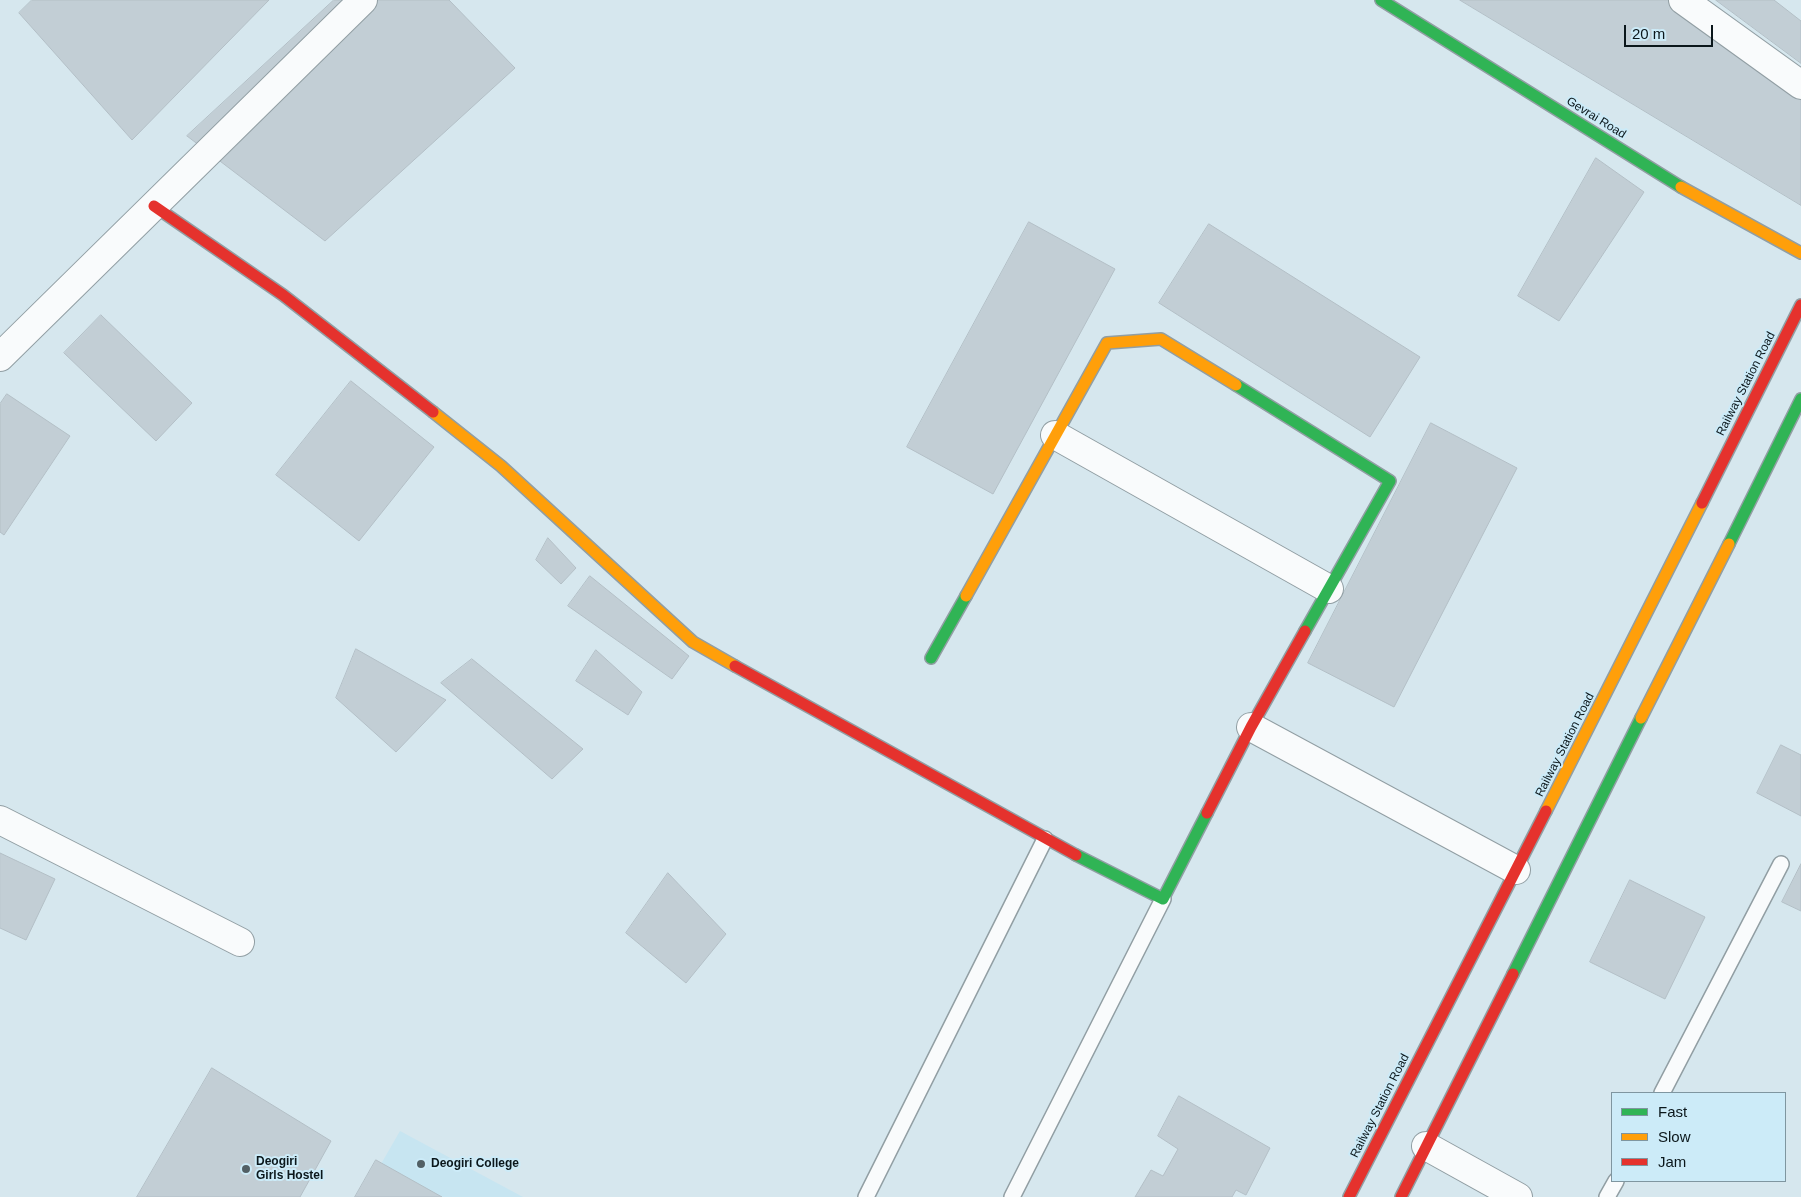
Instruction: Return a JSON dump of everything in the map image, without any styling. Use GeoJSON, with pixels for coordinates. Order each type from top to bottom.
{"type":"FeatureCollection","features":[{"type":"Feature","properties":{"kind":"street"},"geometry":{"type":"LineString","coordinates":[[0,357],[363,0]]}},
{"type":"Feature","properties":{"kind":"street","name":"Gevrai Road"},"geometry":{"type":"LineString","coordinates":[[1381,0],[1657,172],[1801,253]]}},
{"type":"Feature","properties":{"kind":"street"},"geometry":{"type":"LineString","coordinates":[[1683,0],[1801,86]]}},
{"type":"Feature","properties":{"kind":"street"},"geometry":{"type":"LineString","coordinates":[[154,206],[283,296],[501,466],[693,642],[1045,839],[1163,899],[1251,726],[1390,481],[1160,339],[1107,343],[930,658]]}},
{"type":"Feature","properties":{"kind":"street","name":"Railway Station Road"},"geometry":{"type":"LineString","coordinates":[[1349,1197],[1801,305]]}},
{"type":"Feature","properties":{"kind":"street"},"geometry":{"type":"LineString","coordinates":[[1400,1197],[1801,399]]}},
{"type":"Feature","properties":{"kind":"street"},"geometry":{"type":"LineString","coordinates":[[1056,435],[1329,588]]}},
{"type":"Feature","properties":{"kind":"street"},"geometry":{"type":"LineString","coordinates":[[1251,726],[1516,870]]}},
{"type":"Feature","properties":{"kind":"street"},"geometry":{"type":"LineString","coordinates":[[0,820],[240,942]]}},
{"type":"Feature","properties":{"kind":"street"},"geometry":{"type":"LineString","coordinates":[[1426,1146],[1518,1197]]}},
{"type":"Feature","properties":{"kind":"lane"},"geometry":{"type":"LineString","coordinates":[[866,1197],[1045,839]]}},
{"type":"Feature","properties":{"kind":"lane"},"geometry":{"type":"LineString","coordinates":[[1663,1092],[1782,864]]}},
{"type":"Feature","properties":{"kind":"lane"},"geometry":{"type":"LineString","coordinates":[[1012,1197],[1163,899]]}},
{"type":"Feature","properties":{"kind":"lane"},"geometry":{"type":"LineString","coordinates":[[1608,1197],[1616,1182]]}},
{"type":"Feature","properties":{"kind":"shaded area","name":"Deogiri College"},"geometry":{"type":"Polygon","coordinates":[[[400,1131],[523,1197],[362,1197],[400,1131]]]}},
{"type":"Feature","properties":{"kind":"building"},"geometry":{"type":"Polygon","coordinates":[[[32,0],[269,0],[132,140],[19,13],[32,0]]]}},
{"type":"Feature","properties":{"kind":"building"},"geometry":{"type":"Polygon","coordinates":[[[334,0],[449,0],[515,68],[325,241],[187,136],[334,0]]]}},
{"type":"Feature","properties":{"kind":"building"},"geometry":{"type":"Polygon","coordinates":[[[1460,0],[1679,0],[1801,100],[1801,205],[1460,0]]]}},
{"type":"Feature","properties":{"kind":"building"},"geometry":{"type":"Polygon","coordinates":[[[1716,0],[1774,0],[1801,21],[1801,63],[1716,0]]]}},
{"type":"Feature","properties":{"kind":"building"},"geometry":{"type":"Polygon","coordinates":[[[1596,158],[1644,192],[1559,321],[1518,296],[1596,158]]]}},
{"type":"Feature","properties":{"kind":"building"},"geometry":{"type":"Polygon","coordinates":[[[1029,222],[1115,269],[993,494],[907,447],[1029,222]]]}},
{"type":"Feature","properties":{"kind":"building"},"geometry":{"type":"Polygon","coordinates":[[[1209,224],[1420,357],[1370,437],[1159,303],[1209,224]]]}},
{"type":"Feature","properties":{"kind":"building"},"geometry":{"type":"Polygon","coordinates":[[[101,315],[192,403],[156,441],[64,353],[101,315]]]}},
{"type":"Feature","properties":{"kind":"building"},"geometry":{"type":"Polygon","coordinates":[[[351,381],[434,447],[359,541],[276,475],[351,381]]]}},
{"type":"Feature","properties":{"kind":"building"},"geometry":{"type":"Polygon","coordinates":[[[7,394],[70,436],[4,535],[0,532],[0,404],[7,394]]]}},
{"type":"Feature","properties":{"kind":"building"},"geometry":{"type":"Polygon","coordinates":[[[1431,423],[1517,468],[1394,707],[1308,663],[1431,423]]]}},
{"type":"Feature","properties":{"kind":"building"},"geometry":{"type":"Polygon","coordinates":[[[548,538],[576,568],[561,584],[536,560],[548,538]]]}},
{"type":"Feature","properties":{"kind":"building"},"geometry":{"type":"Polygon","coordinates":[[[590,576],[689,656],[672,679],[568,606],[590,576]]]}},
{"type":"Feature","properties":{"kind":"building"},"geometry":{"type":"Polygon","coordinates":[[[356,649],[446,700],[396,752],[336,698],[356,649]]]}},
{"type":"Feature","properties":{"kind":"building"},"geometry":{"type":"Polygon","coordinates":[[[596,650],[642,692],[628,715],[576,681],[596,650]]]}},
{"type":"Feature","properties":{"kind":"building"},"geometry":{"type":"Polygon","coordinates":[[[472,659],[583,749],[552,779],[441,683],[472,659]]]}},
{"type":"Feature","properties":{"kind":"building"},"geometry":{"type":"Polygon","coordinates":[[[1781,745],[1801,755],[1801,816],[1757,793],[1781,745]]]}},
{"type":"Feature","properties":{"kind":"building"},"geometry":{"type":"Polygon","coordinates":[[[0,853],[55,879],[26,940],[0,928],[0,853]]]}},
{"type":"Feature","properties":{"kind":"building"},"geometry":{"type":"Polygon","coordinates":[[[1801,864],[1801,911],[1782,902],[1801,864]]]}},
{"type":"Feature","properties":{"kind":"building"},"geometry":{"type":"Polygon","coordinates":[[[668,873],[726,934],[686,983],[626,933],[668,873]]]}},
{"type":"Feature","properties":{"kind":"building"},"geometry":{"type":"Polygon","coordinates":[[[1630,880],[1705,917],[1665,999],[1590,962],[1630,880]]]}},
{"type":"Feature","properties":{"kind":"building"},"geometry":{"type":"Polygon","coordinates":[[[212,1068],[331,1141],[300,1197],[137,1197],[212,1068]]]}},
{"type":"Feature","properties":{"kind":"building"},"geometry":{"type":"Polygon","coordinates":[[[1179,1096],[1270,1148],[1246,1195],[1236,1190],[1232,1197],[1135,1197],[1151,1170],[1163,1176],[1178,1149],[1158,1136],[1179,1096]]]}},
{"type":"Feature","properties":{"kind":"building"},"geometry":{"type":"Polygon","coordinates":[[[376,1160],[442,1197],[355,1197],[376,1160]]]}},
{"type":"Feature","properties":{"kind":"traffic: fast"},"geometry":{"type":"LineString","coordinates":[[1381,0],[1681,187]]}},
{"type":"Feature","properties":{"kind":"traffic: fast"},"geometry":{"type":"LineString","coordinates":[[1236,385],[1390,481],[1305,631]]}},
{"type":"Feature","properties":{"kind":"traffic: fast"},"geometry":{"type":"LineString","coordinates":[[1729,544],[1801,399]]}},
{"type":"Feature","properties":{"kind":"traffic: fast"},"geometry":{"type":"LineString","coordinates":[[931,658],[966,596]]}},
{"type":"Feature","properties":{"kind":"traffic: fast"},"geometry":{"type":"LineString","coordinates":[[1513,974],[1641,718]]}},
{"type":"Feature","properties":{"kind":"traffic: fast"},"geometry":{"type":"LineString","coordinates":[[1076,855],[1163,899],[1207,813]]}},
{"type":"Feature","properties":{"kind":"traffic: slow"},"geometry":{"type":"LineString","coordinates":[[1681,187],[1801,253]]}},
{"type":"Feature","properties":{"kind":"traffic: slow"},"geometry":{"type":"LineString","coordinates":[[966,596],[1107,343],[1161,339],[1236,385]]}},
{"type":"Feature","properties":{"kind":"traffic: slow"},"geometry":{"type":"LineString","coordinates":[[433,412],[501,466],[693,642],[735,666]]}},
{"type":"Feature","properties":{"kind":"traffic: slow"},"geometry":{"type":"LineString","coordinates":[[1546,811],[1702,503]]}},
{"type":"Feature","properties":{"kind":"traffic: slow"},"geometry":{"type":"LineString","coordinates":[[1641,718],[1729,544]]}},
{"type":"Feature","properties":{"kind":"traffic: jam"},"geometry":{"type":"LineString","coordinates":[[154,206],[283,295],[433,412]]}},
{"type":"Feature","properties":{"kind":"traffic: jam"},"geometry":{"type":"LineString","coordinates":[[1702,503],[1801,305]]}},
{"type":"Feature","properties":{"kind":"traffic: jam"},"geometry":{"type":"LineString","coordinates":[[1207,813],[1251,727],[1305,631]]}},
{"type":"Feature","properties":{"kind":"traffic: jam"},"geometry":{"type":"LineString","coordinates":[[735,666],[1076,855]]}},
{"type":"Feature","properties":{"kind":"traffic: jam"},"geometry":{"type":"LineString","coordinates":[[1349,1197],[1546,811]]}},
{"type":"Feature","properties":{"kind":"traffic: jam"},"geometry":{"type":"LineString","coordinates":[[1401,1197],[1513,974]]}},
{"type":"Feature","properties":{"kind":"place","name":"Deogiri College"},"geometry":{"type":"Point","coordinates":[421,1164]}},
{"type":"Feature","properties":{"kind":"place","name":"Deogiri Girls Hostel"},"geometry":{"type":"Point","coordinates":[246,1169]}}]}
